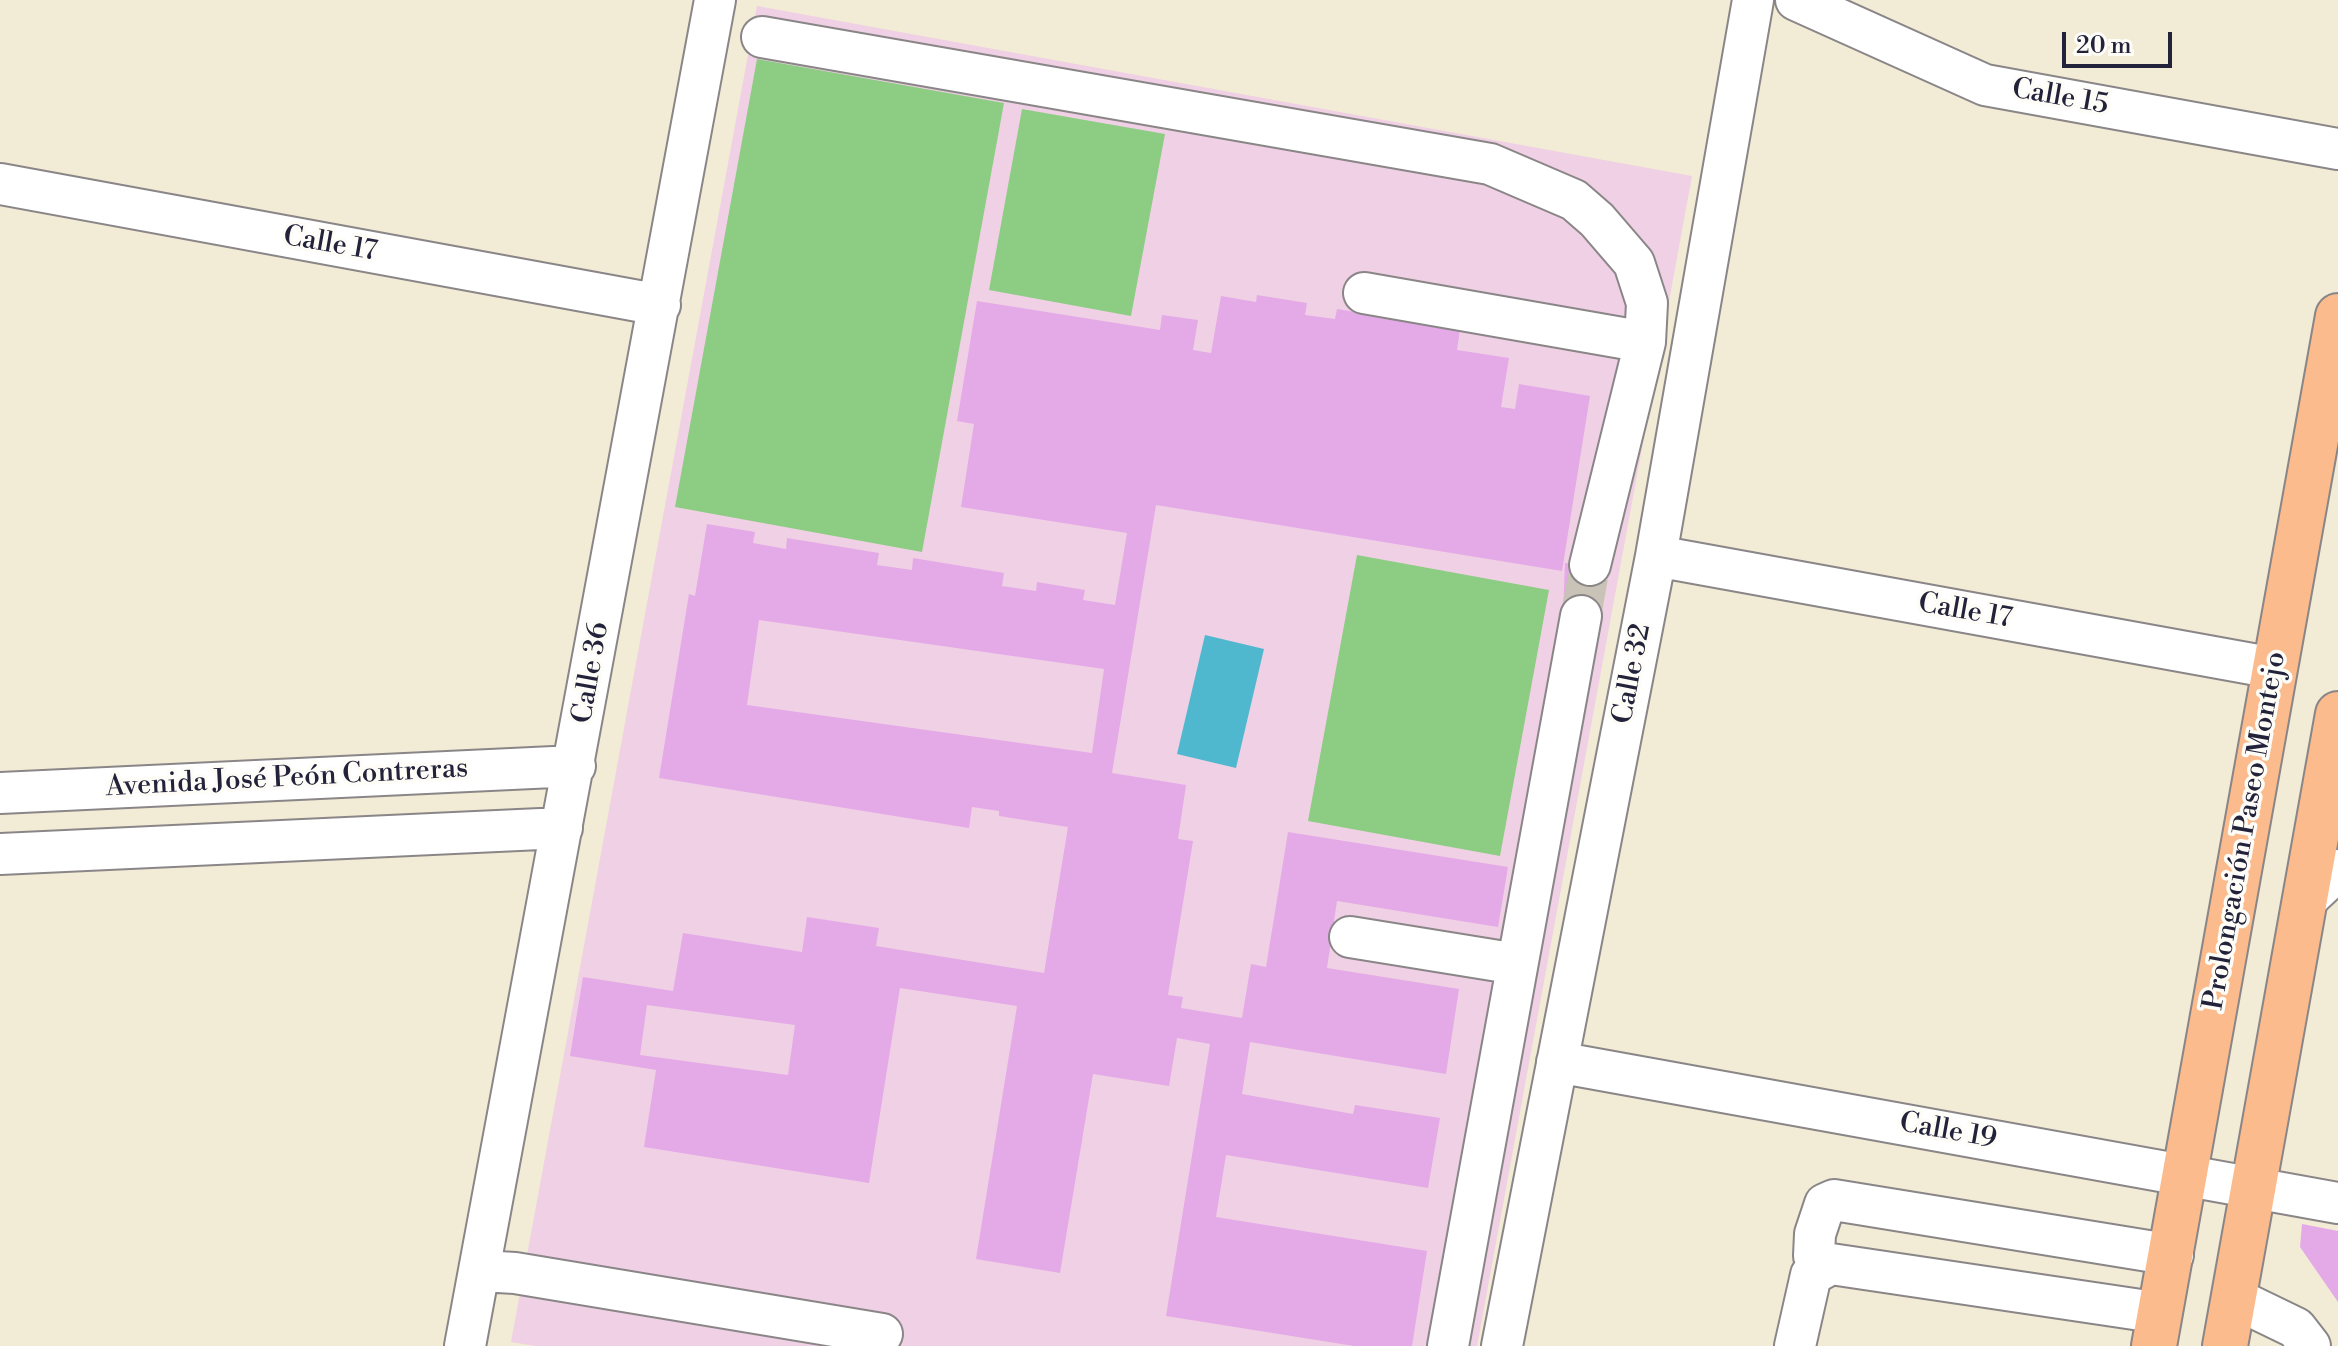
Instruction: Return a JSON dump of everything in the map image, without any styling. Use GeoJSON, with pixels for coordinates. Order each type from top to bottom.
{"type":"FeatureCollection","features":[{"type":"Feature","properties":{"kind":"main road","name":"Prolongación Paseo Montejo"},"geometry":{"type":"LineString","coordinates":[[2158,1330],[2338,316]]}},
{"type":"Feature","properties":{"kind":"main road"},"geometry":{"type":"LineString","coordinates":[[2225,1346],[2338,718]]}},
{"type":"Feature","properties":{"kind":"street","name":"Calle 36"},"geometry":{"type":"LineString","coordinates":[[465,1346],[715,0]]}},
{"type":"Feature","properties":{"kind":"street","name":"Calle 32"},"geometry":{"type":"LineString","coordinates":[[1502,1346],[1656,556],[1753,0]]}},
{"type":"Feature","properties":{"kind":"street","name":"Calle 15"},"geometry":{"type":"LineString","coordinates":[[1796,0],[1985,85],[2338,149]]}},
{"type":"Feature","properties":{"kind":"street"},"geometry":{"type":"LineString","coordinates":[[762,37],[1490,164],[1574,200],[1597,220],[1634,263],[1647,303],[1645,342],[1590,565]]}},
{"type":"Feature","properties":{"kind":"street","name":"Calle 17"},"geometry":{"type":"LineString","coordinates":[[0,184],[660,305]]}},
{"type":"Feature","properties":{"kind":"street"},"geometry":{"type":"LineString","coordinates":[[1364,293],[1645,342]]}},
{"type":"Feature","properties":{"kind":"street","name":"Calle 17"},"geometry":{"type":"LineString","coordinates":[[1656,556],[2274,668]]}},
{"type":"Feature","properties":{"kind":"street"},"geometry":{"type":"LineString","coordinates":[[1448,1346],[1581,616]]}},
{"type":"Feature","properties":{"kind":"street","name":"Avenida José Peón Contreras"},"geometry":{"type":"LineString","coordinates":[[0,793],[575,766]]}},
{"type":"Feature","properties":{"kind":"street"},"geometry":{"type":"LineString","coordinates":[[0,854],[562,828]]}},
{"type":"Feature","properties":{"kind":"street"},"geometry":{"type":"LineString","coordinates":[[2304,902],[2338,870]]}},
{"type":"Feature","properties":{"kind":"street"},"geometry":{"type":"LineString","coordinates":[[1350,937],[1517,964]]}},
{"type":"Feature","properties":{"kind":"street","name":"Calle 19"},"geometry":{"type":"LineString","coordinates":[[1557,1062],[2338,1203]]}},
{"type":"Feature","properties":{"kind":"street"},"geometry":{"type":"LineString","coordinates":[[1820,1269],[1814,1256],[1815,1234],[1825,1204],[1834,1200],[2173,1255]]}},
{"type":"Feature","properties":{"kind":"street"},"geometry":{"type":"LineString","coordinates":[[1795,1346],[1811,1275],[1831,1264],[2158,1330]]}},
{"type":"Feature","properties":{"kind":"street"},"geometry":{"type":"LineString","coordinates":[[481,1271],[515,1273],[882,1334]]}},
{"type":"Feature","properties":{"kind":"street"},"geometry":{"type":"LineString","coordinates":[[2234,1298],[2299,1340]]}},
{"type":"Feature","properties":{"kind":"shaded area"},"geometry":{"type":"Polygon","coordinates":[[[757,6],[1692,176],[1477,1346],[535,1346],[511,1342],[757,6]]]}},
{"type":"Feature","properties":{"kind":"green space"},"geometry":{"type":"Polygon","coordinates":[[[757,59],[1004,103],[922,552],[675,507],[757,59]]]}},
{"type":"Feature","properties":{"kind":"green space"},"geometry":{"type":"Polygon","coordinates":[[[1022,109],[1165,134],[1131,316],[989,290],[1022,109]]]}},
{"type":"Feature","properties":{"kind":"green space"},"geometry":{"type":"Polygon","coordinates":[[[1357,555],[1549,590],[1500,856],[1308,821],[1357,555]]]}},
{"type":"Feature","properties":{"kind":"water"},"geometry":{"type":"Polygon","coordinates":[[[1205,635],[1264,649],[1236,768],[1177,754],[1205,635]]]}},
{"type":"Feature","properties":{"kind":"building"},"geometry":{"type":"Polygon","coordinates":[[[1257,295],[1307,303],[1305,315],[1335,319],[1337,309],[1460,329],[1457,350],[1509,358],[1501,407],[1515,409],[1519,384],[1590,396],[1562,571],[1156,505],[1112,773],[1186,785],[1178,839],[1193,841],[1168,995],[1183,997],[1181,1008],[1242,1018],[1251,964],[1266,967],[1288,832],[1508,867],[1498,927],[1337,901],[1327,968],[1459,989],[1446,1074],[1250,1042],[1242,1094],[1353,1114],[1355,1105],[1440,1118],[1428,1188],[1226,1155],[1216,1217],[1427,1251],[1412,1346],[1354,1346],[1166,1316],[1210,1044],[1177,1038],[1169,1086],[1093,1074],[1060,1273],[976,1259],[1017,1006],[900,988],[869,1183],[644,1147],[656,1070],[570,1056],[583,977],[673,991],[683,933],[802,952],[807,917],[879,928],[876,946],[1044,973],[1068,827],[999,816],[999,811],[972,807],[969,828],[659,778],[689,594],[695,596],[707,524],[755,532],[753,543],[786,549],[787,538],[879,553],[877,565],[912,570],[913,558],[1004,573],[1002,586],[1036,591],[1037,582],[1085,590],[1083,600],[1115,605],[1127,533],[961,507],[974,424],[957,421],[977,301],[1160,330],[1162,315],[1198,320],[1193,350],[1211,353],[1221,296],[1256,302],[1257,295]],[[759,620],[747,705],[1092,753],[1104,669],[759,620]],[[647,1005],[640,1055],[788,1075],[795,1025],[647,1005]]]}},
{"type":"Feature","properties":{"kind":"building"},"geometry":{"type":"Polygon","coordinates":[[[1565,563],[1604,565],[1602,617],[1563,616],[1565,563]]]}},
{"type":"Feature","properties":{"kind":"building"},"geometry":{"type":"Polygon","coordinates":[[[2302,1224],[2338,1231],[2338,1302],[2300,1247],[2302,1224]]]}},
{"type":"Feature","properties":{"kind":"tunnel"},"geometry":{"type":"LineString","coordinates":[[1581,616],[1590,565]]}}]}
